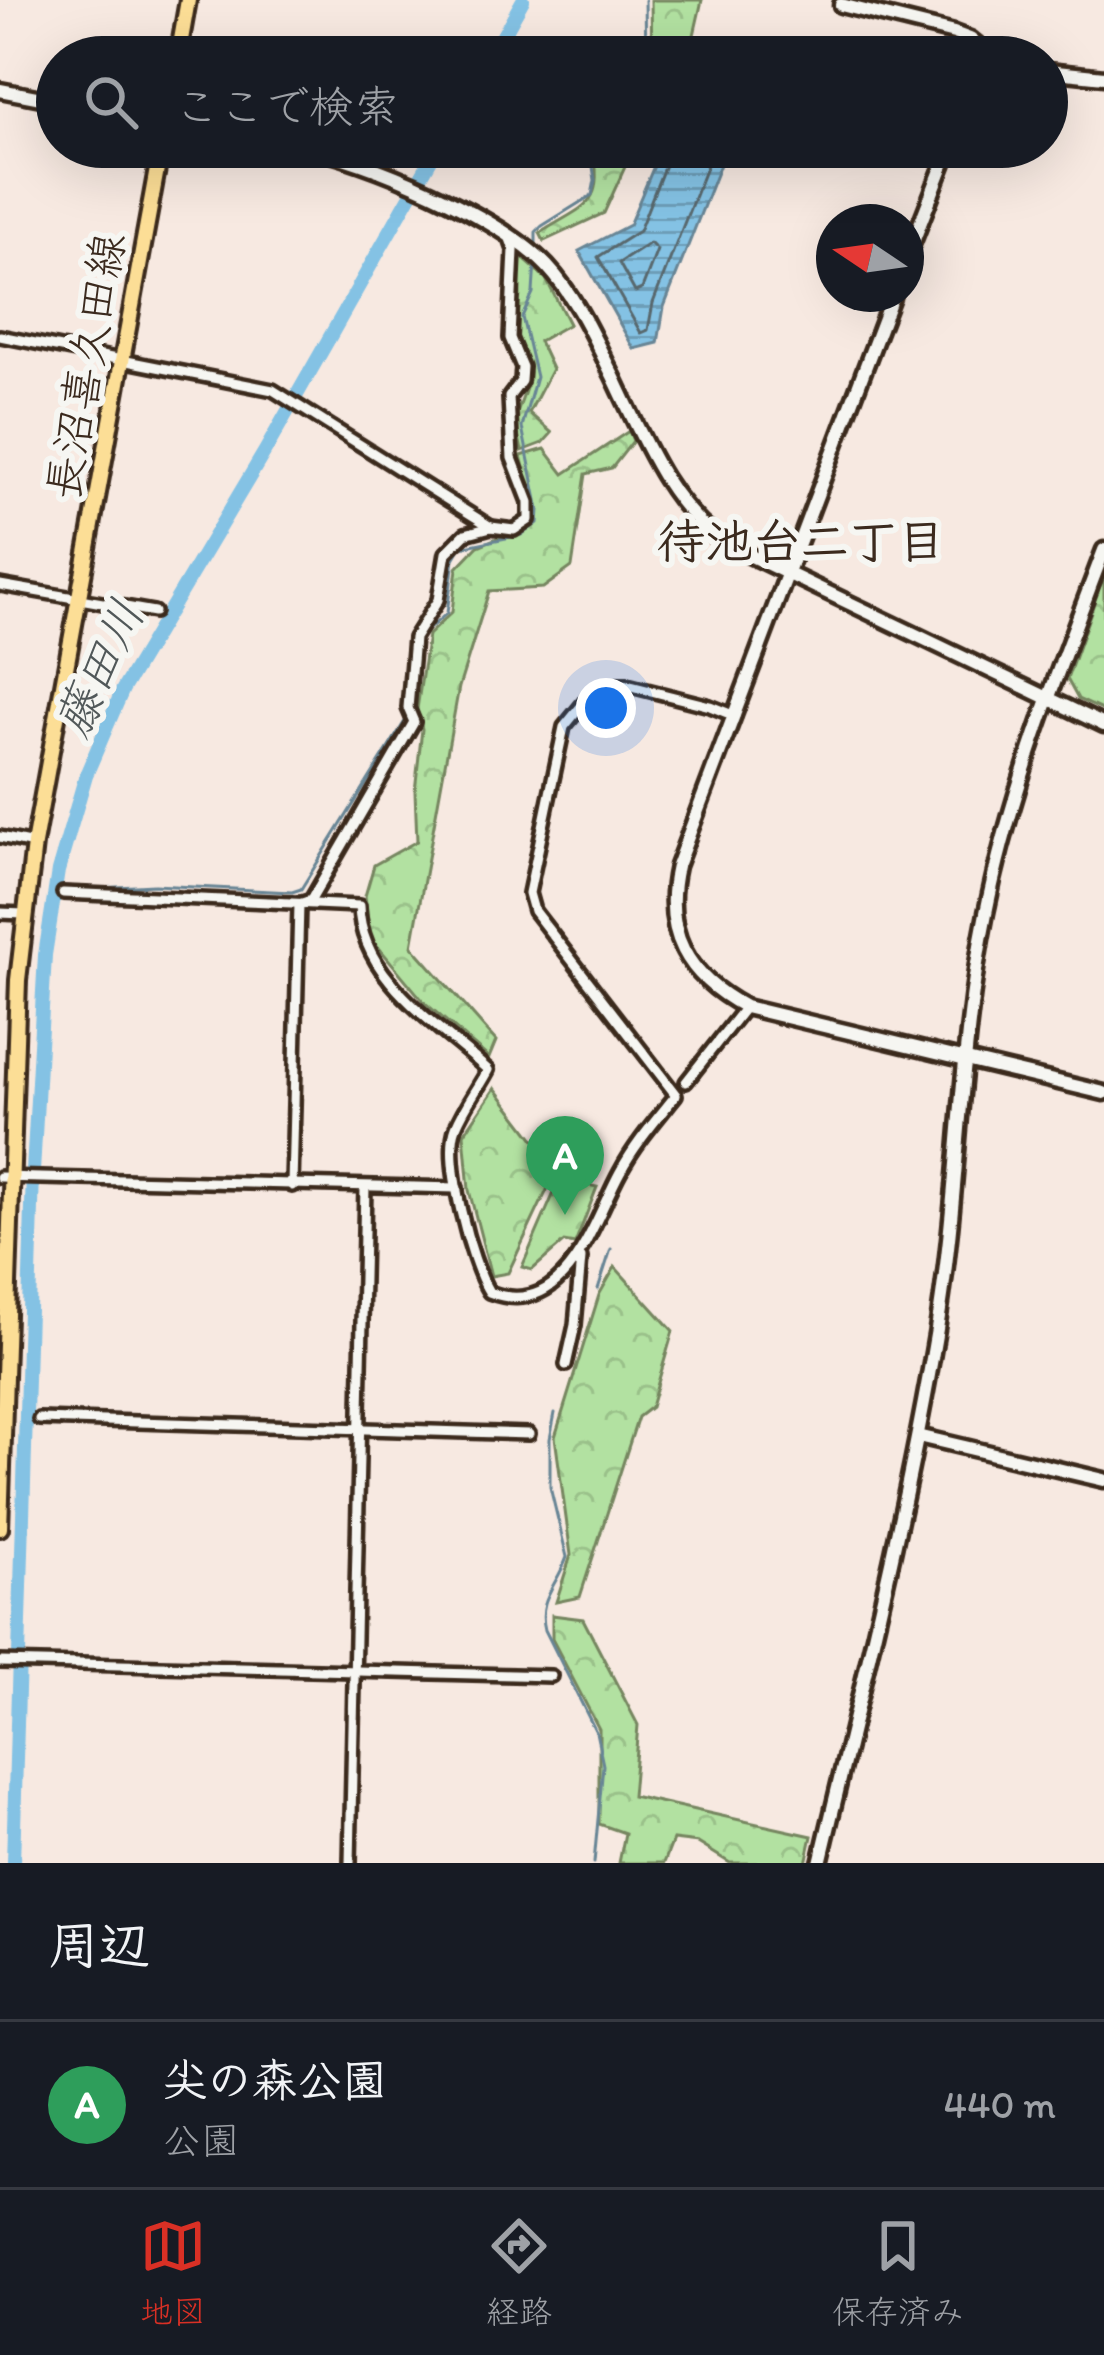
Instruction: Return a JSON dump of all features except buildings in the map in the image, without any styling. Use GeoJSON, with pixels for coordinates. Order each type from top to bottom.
{"type":"FeatureCollection","features":[{"type":"Feature","properties":{"kind":"main road"},"geometry":{"type":"LineString","coordinates":[[182,36],[188,0]]}},
{"type":"Feature","properties":{"kind":"main road","name":"長沼喜久田線"},"geometry":{"type":"LineString","coordinates":[[0,1528],[10,1177],[24,914],[157,168]]}},
{"type":"Feature","properties":{"kind":"street"},"geometry":{"type":"LineString","coordinates":[[824,0],[959,36]]}},
{"type":"Feature","properties":{"kind":"street"},"geometry":{"type":"LineString","coordinates":[[891,17],[893,0]]}},
{"type":"Feature","properties":{"kind":"street"},"geometry":{"type":"LineString","coordinates":[[1068,73],[1104,77]]}},
{"type":"Feature","properties":{"kind":"street"},"geometry":{"type":"LineString","coordinates":[[0,90],[36,97]]}},
{"type":"Feature","properties":{"kind":"street"},"geometry":{"type":"LineString","coordinates":[[367,168],[509,236],[539,259],[571,296],[672,494],[722,542],[1104,725]]}},
{"type":"Feature","properties":{"kind":"street"},"geometry":{"type":"LineString","coordinates":[[924,214],[942,168]]}},
{"type":"Feature","properties":{"kind":"street"},"geometry":{"type":"LineString","coordinates":[[298,904],[311,900],[414,722],[408,708],[414,638],[438,601],[446,553],[464,534],[491,527],[514,530],[529,520],[530,502],[512,458],[509,397],[521,380],[522,367],[510,338],[514,250],[509,236]]}},
{"type":"Feature","properties":{"kind":"street"},"geometry":{"type":"LineString","coordinates":[[886,312],[677,866],[676,932],[706,984],[745,1007],[1104,1093]]}},
{"type":"Feature","properties":{"kind":"street"},"geometry":{"type":"LineString","coordinates":[[0,335],[273,390],[491,527]]}},
{"type":"Feature","properties":{"kind":"street"},"geometry":{"type":"LineString","coordinates":[[820,1863],[918,1436],[942,1288],[962,1060],[986,913],[1005,829],[1104,550]]}},
{"type":"Feature","properties":{"kind":"street"},"geometry":{"type":"LineString","coordinates":[[0,585],[154,613]]}},
{"type":"Feature","properties":{"kind":"street"},"geometry":{"type":"LineString","coordinates":[[63,893],[359,906],[365,947],[381,971],[488,1070],[455,1128],[452,1144],[478,1271],[489,1292],[510,1297],[546,1287],[565,1275],[620,1172],[676,1095],[534,911],[529,893],[564,727],[578,707],[601,688],[623,684],[735,716]]}},
{"type":"Feature","properties":{"kind":"street"},"geometry":{"type":"LineString","coordinates":[[0,837],[34,844]]}},
{"type":"Feature","properties":{"kind":"street"},"geometry":{"type":"LineString","coordinates":[[292,1186],[298,904]]}},
{"type":"Feature","properties":{"kind":"street"},"geometry":{"type":"LineString","coordinates":[[0,913],[24,914]]}},
{"type":"Feature","properties":{"kind":"street"},"geometry":{"type":"LineString","coordinates":[[686,1082],[745,1007]]}},
{"type":"Feature","properties":{"kind":"street"},"geometry":{"type":"LineString","coordinates":[[10,1177],[458,1188]]}},
{"type":"Feature","properties":{"kind":"street"},"geometry":{"type":"LineString","coordinates":[[350,1863],[365,1187]]}},
{"type":"Feature","properties":{"kind":"street"},"geometry":{"type":"LineString","coordinates":[[566,1366],[581,1252]]}},
{"type":"Feature","properties":{"kind":"street"},"geometry":{"type":"LineString","coordinates":[[39,1419],[529,1434]]}},
{"type":"Feature","properties":{"kind":"street"},"geometry":{"type":"LineString","coordinates":[[918,1436],[1104,1480]]}},
{"type":"Feature","properties":{"kind":"street"},"geometry":{"type":"LineString","coordinates":[[1,1662],[551,1676]]}},
{"type":"Feature","properties":{"kind":"green space"},"geometry":{"type":"Polygon","coordinates":[[[651,0],[702,0],[694,36],[652,36],[651,0]]]}},
{"type":"Feature","properties":{"kind":"green space"},"geometry":{"type":"Polygon","coordinates":[[[596,168],[624,168],[604,213],[544,241],[540,233],[588,202],[596,168]]]}},
{"type":"Feature","properties":{"kind":"green space"},"geometry":{"type":"Polygon","coordinates":[[[518,254],[546,279],[569,324],[539,341],[552,369],[529,413],[552,433],[543,443],[522,451],[515,419],[529,380],[513,331],[520,296],[518,254]]]}},
{"type":"Feature","properties":{"kind":"green space"},"geometry":{"type":"Polygon","coordinates":[[[629,431],[633,441],[612,468],[586,474],[572,567],[543,588],[489,591],[459,687],[412,946],[496,1041],[489,1058],[424,1002],[370,937],[365,896],[374,865],[417,841],[415,791],[422,729],[417,709],[428,635],[452,612],[457,568],[478,546],[532,523],[535,510],[521,456],[545,449],[564,474],[629,431]]]}},
{"type":"Feature","properties":{"kind":"green space"},"geometry":{"type":"Polygon","coordinates":[[[1104,575],[1104,711],[1078,699],[1067,679],[1104,575]]]}},
{"type":"Feature","properties":{"kind":"green space"},"geometry":{"type":"Polygon","coordinates":[[[495,1088],[557,1169],[508,1273],[491,1276],[469,1190],[464,1134],[495,1088]]]}},
{"type":"Feature","properties":{"kind":"green space"},"geometry":{"type":"Polygon","coordinates":[[[560,1179],[597,1187],[575,1244],[564,1242],[532,1270],[522,1267],[560,1179]]]}},
{"type":"Feature","properties":{"kind":"green space"},"geometry":{"type":"Polygon","coordinates":[[[615,1267],[673,1331],[651,1407],[638,1417],[580,1597],[556,1602],[571,1555],[555,1437],[599,1295],[615,1267]]]}},
{"type":"Feature","properties":{"kind":"green space"},"geometry":{"type":"Polygon","coordinates":[[[552,1615],[583,1619],[638,1725],[632,1796],[812,1836],[806,1863],[730,1863],[698,1843],[673,1840],[664,1863],[619,1863],[625,1833],[599,1824],[599,1729],[552,1639],[552,1615]]]}},
{"type":"Feature","properties":{"kind":"water"},"geometry":{"type":"Polygon","coordinates":[[[653,168],[719,168],[664,307],[658,343],[634,349],[579,251],[629,225],[653,168]]]}},
{"type":"Feature","properties":{"kind":"waterway","name":"藤田川"},"geometry":{"type":"LineString","coordinates":[[503,36],[523,0]]}},
{"type":"Feature","properties":{"kind":"waterway"},"geometry":{"type":"LineString","coordinates":[[645,0],[646,36]]}},
{"type":"Feature","properties":{"kind":"waterway","name":"藤田川"},"geometry":{"type":"LineString","coordinates":[[13,1863],[33,1172],[45,955],[58,871],[86,775],[123,689],[426,168]]}},
{"type":"Feature","properties":{"kind":"waterway"},"geometry":{"type":"LineString","coordinates":[[536,251],[536,232],[592,195],[593,168]]}},
{"type":"Feature","properties":{"kind":"waterway"},"geometry":{"type":"LineString","coordinates":[[414,710],[421,636],[447,613],[454,559],[461,547],[521,535],[538,523],[522,427],[536,377],[522,317],[533,293],[535,261]]}},
{"type":"Feature","properties":{"kind":"waterway"},"geometry":{"type":"LineString","coordinates":[[79,889],[154,885],[301,889],[407,718]]}},
{"type":"Feature","properties":{"kind":"waterway"},"geometry":{"type":"LineString","coordinates":[[598,1289],[611,1249]]}},
{"type":"Feature","properties":{"kind":"waterway"},"geometry":{"type":"LineString","coordinates":[[555,1413],[550,1487],[567,1557],[546,1600],[543,1619],[596,1732],[603,1765],[594,1863]]}},
{"type":"Feature","properties":{"kind":"place","name":"尖の森公園"},"geometry":{"type":"Point","coordinates":[565,1215]}},
{"type":"Feature","properties":{"kind":"district","name":"待池台二丁目"},"geometry":{"type":"Point","coordinates":[801,541]}}]}
